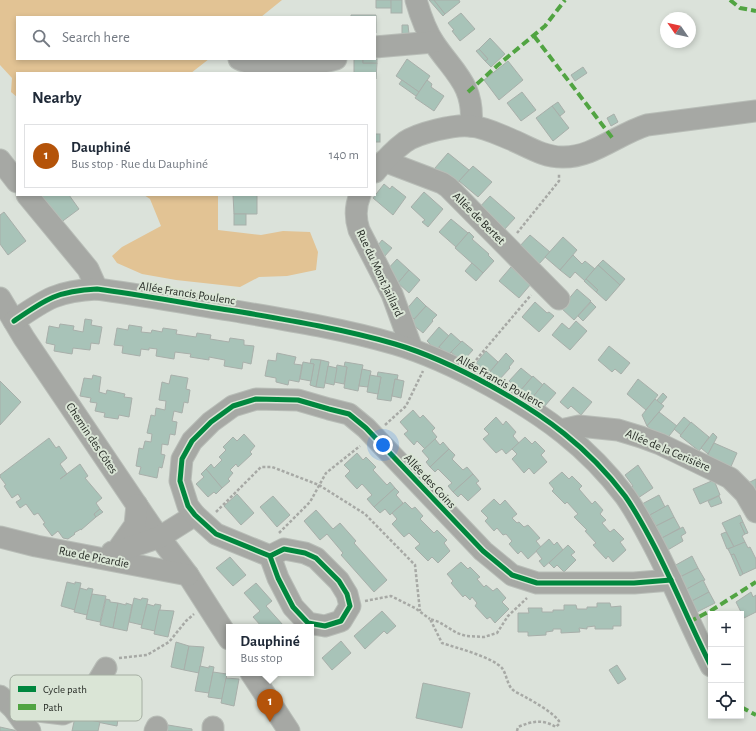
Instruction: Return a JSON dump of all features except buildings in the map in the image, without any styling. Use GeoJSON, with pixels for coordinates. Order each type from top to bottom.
{"type":"FeatureCollection","features":[{"type":"Feature","properties":{"kind":"street"},"geometry":{"type":"LineString","coordinates":[[416,0],[433,42],[459,76],[468,92],[472,114],[471,126]]}},
{"type":"Feature","properties":{"kind":"street"},"geometry":{"type":"LineString","coordinates":[[376,47],[433,42]]}},
{"type":"Feature","properties":{"kind":"street"},"geometry":{"type":"LineString","coordinates":[[243,60],[254,63],[291,64],[324,62],[332,60]]}},
{"type":"Feature","properties":{"kind":"street"},"geometry":{"type":"LineString","coordinates":[[379,166],[406,141],[460,125],[471,126],[491,132],[548,155],[561,157],[579,155],[601,146],[636,128],[647,125],[756,111]]}},
{"type":"Feature","properties":{"kind":"street"},"geometry":{"type":"LineString","coordinates":[[0,160],[16,181]]}},
{"type":"Feature","properties":{"kind":"street","name":"Allée de Bertet"},"geometry":{"type":"LineString","coordinates":[[379,166],[442,183],[448,187],[560,299]]}},
{"type":"Feature","properties":{"kind":"street"},"geometry":{"type":"LineString","coordinates":[[28,196],[88,269],[96,289]]}},
{"type":"Feature","properties":{"kind":"street","name":"Rue du Mont Jaillard"},"geometry":{"type":"LineString","coordinates":[[360,196],[356,210],[356,222],[359,230],[392,294],[401,316],[421,353]]}},
{"type":"Feature","properties":{"kind":"street","name":"Allée Francis Poulenc"},"geometry":{"type":"LineString","coordinates":[[14,321],[42,302],[57,295],[75,290],[96,289],[313,325],[358,335],[421,353],[466,372],[542,416],[561,430],[599,465],[626,498],[639,517],[671,580],[689,622],[708,660]]}},
{"type":"Feature","properties":{"kind":"street","name":"Chemin des Côtes"},"geometry":{"type":"LineString","coordinates":[[0,298],[137,505],[188,575],[226,634]]}},
{"type":"Feature","properties":{"kind":"street","name":"Allée des Coins"},"geometry":{"type":"LineString","coordinates":[[201,521],[188,506],[180,481],[182,459],[192,441],[211,422],[233,406],[256,399],[298,400],[349,414],[374,436],[483,551],[512,575],[537,584],[671,580]]}},
{"type":"Feature","properties":{"kind":"street","name":"Allée de la Cerisière"},"geometry":{"type":"LineString","coordinates":[[561,430],[579,426],[618,430],[660,444],[730,478],[745,493],[756,512]]}},
{"type":"Feature","properties":{"kind":"street"},"geometry":{"type":"LineString","coordinates":[[116,552],[134,525],[137,505]]}},
{"type":"Feature","properties":{"kind":"street"},"geometry":{"type":"LineString","coordinates":[[148,567],[162,541],[201,521],[216,534],[277,552],[305,553],[316,558],[339,581],[347,594],[350,606],[342,620],[325,626],[314,624]]}},
{"type":"Feature","properties":{"kind":"street","name":"Rue de Picardie"},"geometry":{"type":"LineString","coordinates":[[0,537],[36,546],[188,575]]}},
{"type":"Feature","properties":{"kind":"street","name":"Rue de Picardie"},"geometry":{"type":"LineString","coordinates":[[92,556],[162,541]]}},
{"type":"Feature","properties":{"kind":"street"},"geometry":{"type":"LineString","coordinates":[[277,552],[278,578],[293,607],[308,623],[314,624]]}},
{"type":"Feature","properties":{"kind":"street"},"geometry":{"type":"LineString","coordinates":[[102,675],[106,668]]}},
{"type":"Feature","properties":{"kind":"street"},"geometry":{"type":"LineString","coordinates":[[253,676],[289,731]]}},
{"type":"Feature","properties":{"kind":"street"},"geometry":{"type":"LineString","coordinates":[[22,721],[30,731]]}},
{"type":"Feature","properties":{"kind":"path"},"geometry":{"type":"LineString","coordinates":[[506,246],[559,181],[561,157]]}},
{"type":"Feature","properties":{"kind":"path"},"geometry":{"type":"LineString","coordinates":[[466,372],[542,282]]}},
{"type":"Feature","properties":{"kind":"path"},"geometry":{"type":"LineString","coordinates":[[277,552],[278,532],[310,502],[326,473],[374,436],[406,406],[421,353]]}},
{"type":"Feature","properties":{"kind":"path"},"geometry":{"type":"LineString","coordinates":[[201,521],[216,511],[261,467],[272,467],[319,485],[365,514],[415,565],[420,611]]}},
{"type":"Feature","properties":{"kind":"path"},"geometry":{"type":"LineString","coordinates":[[348,600],[364,601],[391,596],[401,600],[420,611],[430,619],[439,622],[457,633],[478,638],[491,636],[497,633],[508,616],[533,593],[537,584]]}},
{"type":"Feature","properties":{"kind":"path"},"geometry":{"type":"LineString","coordinates":[[106,668],[120,657],[147,655],[169,642],[186,621],[206,604]]}},
{"type":"Feature","properties":{"kind":"path"},"geometry":{"type":"LineString","coordinates":[[430,619],[442,643],[478,654],[501,668],[514,691],[527,698],[560,721],[556,727],[548,722],[536,721],[527,723],[518,727],[517,731]]}},
{"type":"Feature","properties":{"kind":"shaded area"},"geometry":{"type":"Polygon","coordinates":[[[0,0],[282,0],[262,16],[16,16],[16,60],[208,60],[192,72],[16,72],[16,96],[11,92],[12,78],[0,65],[0,0]]]}},
{"type":"Feature","properties":{"kind":"shaded area"},"geometry":{"type":"Polygon","coordinates":[[[146,196],[218,196],[218,230],[261,235],[283,231],[310,232],[318,252],[316,270],[287,276],[259,277],[240,287],[176,280],[142,274],[117,263],[112,256],[122,247],[161,226],[150,199],[146,196]]]}},
{"type":"Feature","properties":{"kind":"marked path"},"geometry":{"type":"LineString","coordinates":[[468,92],[545,26],[565,0]]}},
{"type":"Feature","properties":{"kind":"marked path"},"geometry":{"type":"LineString","coordinates":[[730,0],[740,8],[756,11]]}},
{"type":"Feature","properties":{"kind":"marked path"},"geometry":{"type":"LineString","coordinates":[[534,36],[614,140]]}},
{"type":"Feature","properties":{"kind":"marked path"},"geometry":{"type":"LineString","coordinates":[[689,622],[712,610],[756,582]]}},
{"type":"Feature","properties":{"kind":"marked path"},"geometry":{"type":"LineString","coordinates":[[744,709],[756,715]]}},
{"type":"Feature","properties":{"kind":"cycle path"},"geometry":{"type":"LineString","coordinates":[[14,321],[35,307],[62,294],[97,289],[315,325],[395,344],[444,362],[511,397],[547,421],[580,447],[611,478],[629,501],[648,534],[667,571],[708,660]]}},
{"type":"Feature","properties":{"kind":"cycle path"},"geometry":{"type":"LineString","coordinates":[[270,556],[216,534],[195,515],[188,506],[180,481],[182,459],[192,441],[211,422],[233,406],[256,399],[298,400],[349,414],[366,428],[483,551],[512,575],[537,583],[634,583],[671,580]]}},
{"type":"Feature","properties":{"kind":"cycle path"},"geometry":{"type":"LineString","coordinates":[[270,556],[284,549],[305,553],[316,558],[339,581],[347,594],[350,606],[341,621],[325,626],[314,624]]}},
{"type":"Feature","properties":{"kind":"cycle path"},"geometry":{"type":"LineString","coordinates":[[270,556],[278,578],[293,607],[308,623],[314,624]]}},
{"type":"Feature","properties":{"kind":"place","name":"Dauphiné"},"geometry":{"type":"Point","coordinates":[270,722]}}]}
